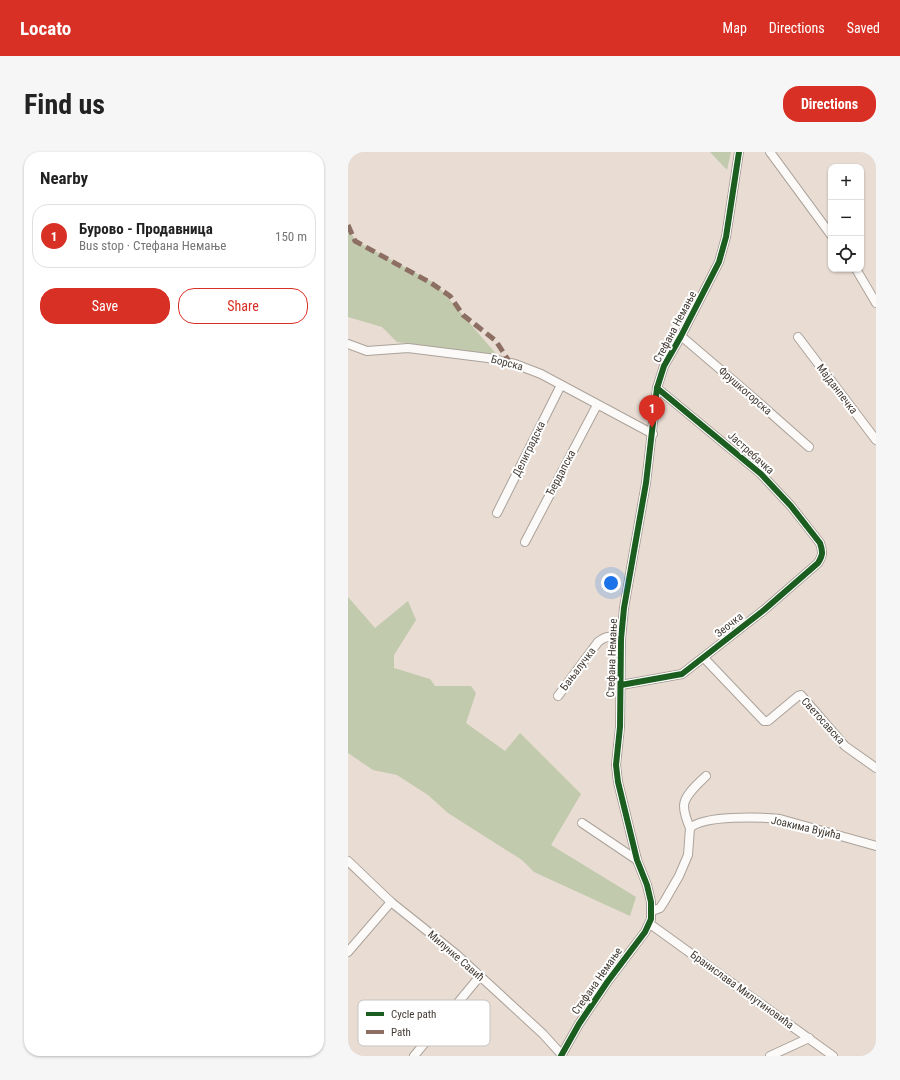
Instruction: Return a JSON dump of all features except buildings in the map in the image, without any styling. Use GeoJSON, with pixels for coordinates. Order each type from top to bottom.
{"type":"FeatureCollection","features":[{"type":"Feature","properties":{"kind":"street","name":"Стефана Немање"},"geometry":{"type":"LineString","coordinates":[[564,1056],[566,1046],[591,1005],[650,924],[652,911],[651,902],[647,885],[637,860],[618,782],[616,765],[620,727],[621,640],[624,608],[646,483],[653,434],[657,388],[664,366],[719,262],[726,237],[739,152]]}},
{"type":"Feature","properties":{"kind":"street"},"geometry":{"type":"LineString","coordinates":[[770,152],[828,231]]}},
{"type":"Feature","properties":{"kind":"street"},"geometry":{"type":"LineString","coordinates":[[858,272],[876,303]]}},
{"type":"Feature","properties":{"kind":"street","name":"Фрушкогорска"},"geometry":{"type":"LineString","coordinates":[[681,336],[750,394],[809,447]]}},
{"type":"Feature","properties":{"kind":"street","name":"Мајданпечка"},"geometry":{"type":"LineString","coordinates":[[798,337],[876,440]]}},
{"type":"Feature","properties":{"kind":"street","name":"Борска"},"geometry":{"type":"LineString","coordinates":[[348,344],[367,351],[408,348],[488,358],[516,364],[541,374],[653,434]]}},
{"type":"Feature","properties":{"kind":"street","name":"Делиградска"},"geometry":{"type":"LineString","coordinates":[[497,513],[561,385]]}},
{"type":"Feature","properties":{"kind":"street","name":"Јастребачка"},"geometry":{"type":"LineString","coordinates":[[657,388],[761,474],[791,506],[820,543]]}},
{"type":"Feature","properties":{"kind":"street","name":"Ђердапска"},"geometry":{"type":"LineString","coordinates":[[525,542],[597,405]]}},
{"type":"Feature","properties":{"kind":"street","name":"Зеочка"},"geometry":{"type":"LineString","coordinates":[[621,685],[682,674],[764,610],[818,562],[823,556],[820,543]]}},
{"type":"Feature","properties":{"kind":"street","name":"Бањалучка"},"geometry":{"type":"LineString","coordinates":[[558,696],[598,642],[605,637],[611,636],[621,640]]}},
{"type":"Feature","properties":{"kind":"street","name":"Светосавска"},"geometry":{"type":"LineString","coordinates":[[704,658],[764,721],[768,721],[801,695],[846,746],[876,768]]}},
{"type":"Feature","properties":{"kind":"street"},"geometry":{"type":"LineString","coordinates":[[652,911],[660,908],[664,902],[679,876],[688,855],[690,828],[684,806],[685,800],[697,784],[706,776]]}},
{"type":"Feature","properties":{"kind":"street","name":"Јоакима Вујића"},"geometry":{"type":"LineString","coordinates":[[690,828],[693,824],[699,822],[721,818],[780,819],[876,846]]}},
{"type":"Feature","properties":{"kind":"street"},"geometry":{"type":"LineString","coordinates":[[582,823],[637,860]]}},
{"type":"Feature","properties":{"kind":"street","name":"Милунке Савић"},"geometry":{"type":"LineString","coordinates":[[348,861],[391,902],[425,930],[444,942],[543,1034],[564,1056]]}},
{"type":"Feature","properties":{"kind":"street"},"geometry":{"type":"LineString","coordinates":[[348,952],[391,902]]}},
{"type":"Feature","properties":{"kind":"street","name":"Бранислава Милутиновића"},"geometry":{"type":"LineString","coordinates":[[650,924],[833,1056]]}},
{"type":"Feature","properties":{"kind":"street"},"geometry":{"type":"LineString","coordinates":[[460,1000],[480,976]]}},
{"type":"Feature","properties":{"kind":"street"},"geometry":{"type":"LineString","coordinates":[[770,1056],[809,1038]]}},
{"type":"Feature","properties":{"kind":"street"},"geometry":{"type":"LineString","coordinates":[[414,1056],[422,1046]]}},
{"type":"Feature","properties":{"kind":"green space"},"geometry":{"type":"Polygon","coordinates":[[[710,152],[731,152],[727,170],[710,152]]]}},
{"type":"Feature","properties":{"kind":"green space"},"geometry":{"type":"Polygon","coordinates":[[[348,228],[356,241],[436,284],[498,356],[397,342],[382,327],[348,317],[348,228]]]}},
{"type":"Feature","properties":{"kind":"green space"},"geometry":{"type":"Polygon","coordinates":[[[348,597],[375,628],[408,601],[416,620],[394,655],[394,668],[430,679],[435,686],[471,686],[476,693],[466,723],[505,751],[520,733],[581,794],[551,845],[636,897],[630,916],[534,872],[522,860],[448,813],[428,795],[397,775],[373,770],[348,753],[348,597]]]}},
{"type":"Feature","properties":{"kind":"marked path"},"geometry":{"type":"LineString","coordinates":[[348,225],[355,241],[431,283],[450,296],[463,315],[496,341],[510,363]]}},
{"type":"Feature","properties":{"kind":"cycle path"},"geometry":{"type":"LineString","coordinates":[[561,1056],[579,1024],[608,981],[645,932],[651,919],[651,902],[647,885],[637,860],[618,782],[616,765],[620,727],[621,639],[624,608],[646,483],[657,388],[664,366],[719,262],[726,237],[739,152]]}},
{"type":"Feature","properties":{"kind":"cycle path"},"geometry":{"type":"LineString","coordinates":[[621,685],[682,674],[764,610],[818,563],[822,553],[820,543],[791,506],[761,474],[657,388]]}},
{"type":"Feature","properties":{"kind":"place","name":"Бурово - Продавница"},"geometry":{"type":"Point","coordinates":[652,428]}}]}
